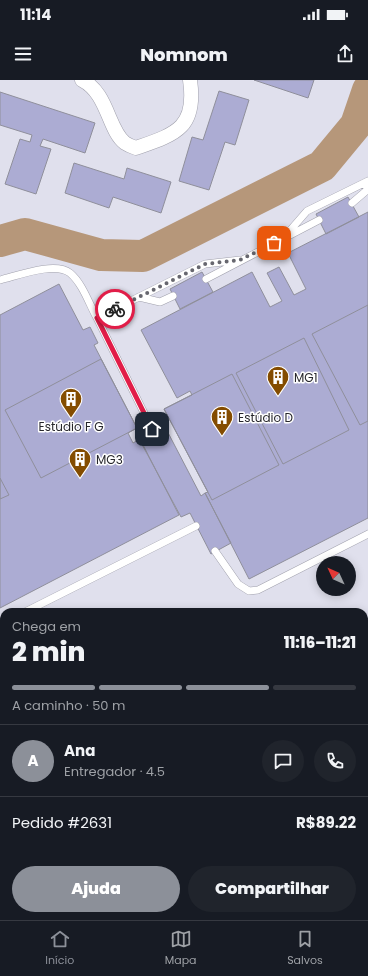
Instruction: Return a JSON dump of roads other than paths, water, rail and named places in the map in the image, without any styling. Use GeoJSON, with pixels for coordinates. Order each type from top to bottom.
{"type":"FeatureCollection","features":[{"type":"Feature","properties":{"kind":"street"},"geometry":{"type":"LineString","coordinates":[[82,80],[101,98],[118,134],[124,142],[136,148],[165,138],[183,126],[189,113],[192,98],[190,80]]}},
{"type":"Feature","properties":{"kind":"lane"},"geometry":{"type":"LineString","coordinates":[[284,237],[308,212],[368,181]]}},
{"type":"Feature","properties":{"kind":"lane"},"geometry":{"type":"LineString","coordinates":[[352,203],[366,191],[368,186]]}},
{"type":"Feature","properties":{"kind":"lane"},"geometry":{"type":"LineString","coordinates":[[206,278],[319,220]]}},
{"type":"Feature","properties":{"kind":"lane"},"geometry":{"type":"LineString","coordinates":[[97,318],[205,264],[240,260]]}},
{"type":"Feature","properties":{"kind":"lane"},"geometry":{"type":"LineString","coordinates":[[0,280],[45,269],[57,268],[69,272],[78,283],[97,318],[152,429]]}},
{"type":"Feature","properties":{"kind":"lane"},"geometry":{"type":"LineString","coordinates":[[139,297],[160,302],[173,296]]}},
{"type":"Feature","properties":{"kind":"lane"},"geometry":{"type":"LineString","coordinates":[[33,608],[196,526]]}},
{"type":"Feature","properties":{"kind":"lane"},"geometry":{"type":"LineString","coordinates":[[216,551],[238,584],[249,591],[258,590],[368,534]]}},
{"type":"Feature","properties":{"kind":"waterway"},"geometry":{"type":"LineString","coordinates":[[0,241],[25,234],[101,255],[143,256],[322,166],[356,125],[368,90]]}},
{"type":"Feature","properties":{"kind":"place","name":"MG1"},"geometry":{"type":"Point","coordinates":[278,396]}},
{"type":"Feature","properties":{"kind":"place","name":"Estúdio F G"},"geometry":{"type":"Point","coordinates":[71,418]}},
{"type":"Feature","properties":{"kind":"place","name":"Estúdio D"},"geometry":{"type":"Point","coordinates":[222,436]}},
{"type":"Feature","properties":{"kind":"place","name":"MG3"},"geometry":{"type":"Point","coordinates":[80,478]}}]}
